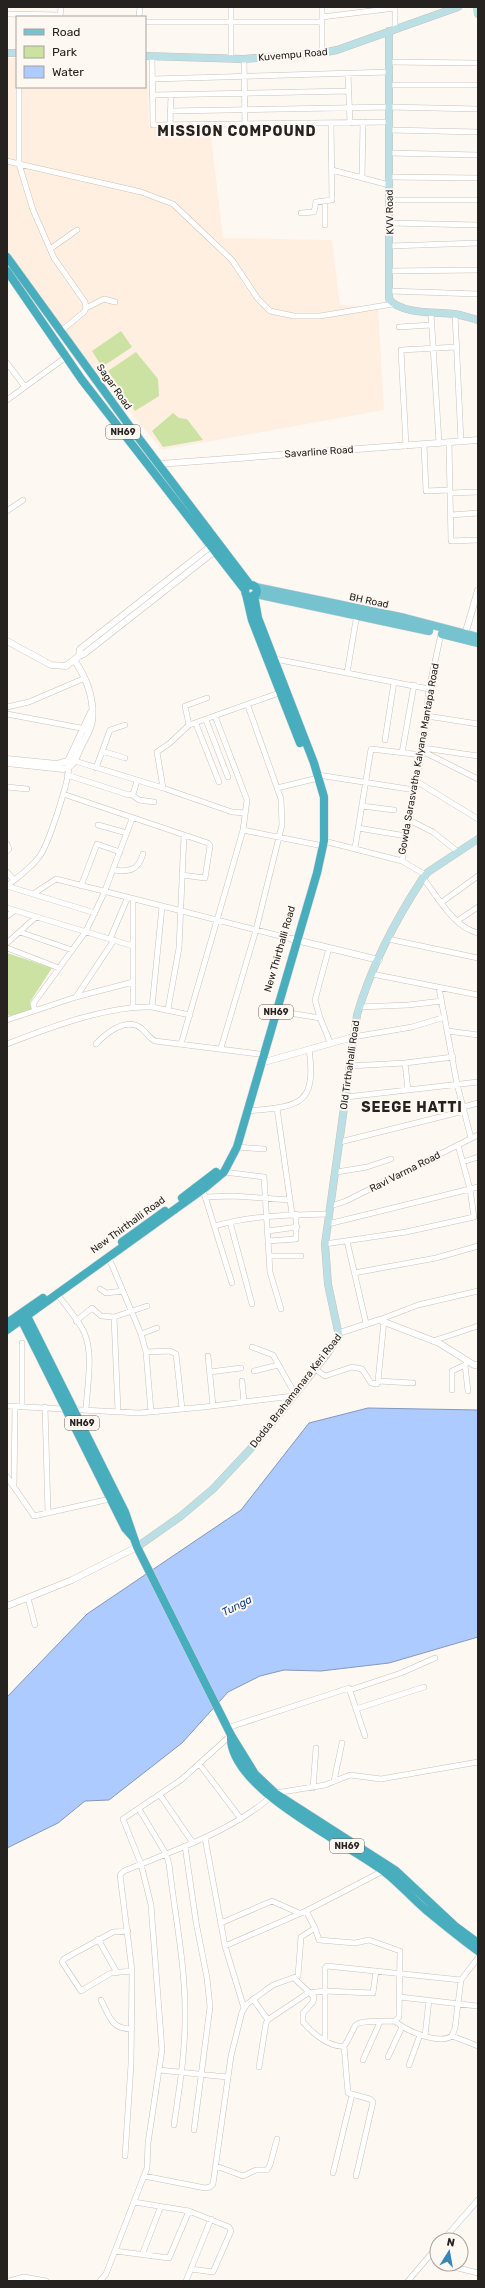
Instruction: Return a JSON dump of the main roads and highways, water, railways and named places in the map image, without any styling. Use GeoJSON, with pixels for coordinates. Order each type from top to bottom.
{"type":"FeatureCollection","features":[{"type":"Feature","properties":{"kind":"highway","name":"Sagar Road"},"geometry":{"type":"LineString","coordinates":[[7,257],[251,591]]}},
{"type":"Feature","properties":{"kind":"highway","name":"Sagar Road"},"geometry":{"type":"LineString","coordinates":[[7,271],[66,357],[213,549],[251,591]]}},
{"type":"Feature","properties":{"kind":"highway","name":"NH69"},"geometry":{"type":"LineString","coordinates":[[251,591],[258,618],[275,659],[316,777]]}},
{"type":"Feature","properties":{"kind":"highway","name":"New Thirthalli Road"},"geometry":{"type":"LineString","coordinates":[[23,1315],[200,1193],[228,1156],[233,1146],[321,843],[320,812],[316,777],[279,693],[252,620],[251,591]]}},
{"type":"Feature","properties":{"kind":"highway","name":"NH69"},"geometry":{"type":"LineString","coordinates":[[294,940],[277,1011],[248,1111],[237,1147],[224,1172],[200,1193],[109,1258],[37,1309],[23,1315],[131,1525],[139,1550],[228,1729],[231,1745],[247,1775],[304,1821],[348,1846],[383,1871],[433,1916],[478,1951]]}},
{"type":"Feature","properties":{"kind":"highway"},"geometry":{"type":"LineString","coordinates":[[7,1327],[32,1331],[37,1309]]}},
{"type":"Feature","properties":{"kind":"highway"},"geometry":{"type":"LineString","coordinates":[[7,1327],[23,1315]]}},
{"type":"Feature","properties":{"kind":"highway","name":"NH69"},"geometry":{"type":"LineString","coordinates":[[71,1409],[124,1528],[134,1538]]}},
{"type":"Feature","properties":{"kind":"highway","name":"NH69"},"geometry":{"type":"LineString","coordinates":[[273,1795],[395,1870],[455,1926],[478,1943]]}},
{"type":"Feature","properties":{"kind":"main road","name":"Kuvempu Road"},"geometry":{"type":"LineString","coordinates":[[148,56],[244,59],[322,53],[458,7]]}},
{"type":"Feature","properties":{"kind":"main road"},"geometry":{"type":"LineString","coordinates":[[477,7],[478,14]]}},
{"type":"Feature","properties":{"kind":"main road","name":"KVV Road"},"geometry":{"type":"LineString","coordinates":[[392,30],[389,62],[389,299],[396,307],[431,313],[455,314],[478,320]]}},
{"type":"Feature","properties":{"kind":"main road","name":"BH Road"},"geometry":{"type":"LineString","coordinates":[[251,591],[441,634],[478,637]]}},
{"type":"Feature","properties":{"kind":"main road","name":"BH Road"},"geometry":{"type":"LineString","coordinates":[[251,591],[405,618],[464,636],[478,643]]}},
{"type":"Feature","properties":{"kind":"main road","name":"Old Tirthahalli Road"},"geometry":{"type":"LineString","coordinates":[[339,1333],[328,1284],[325,1244],[336,1172],[353,1037],[360,1007],[372,974],[388,940],[409,898],[424,876],[478,839]]}},
{"type":"Feature","properties":{"kind":"main road","name":"Dodda Brahamanara Keri Road"},"geometry":{"type":"LineString","coordinates":[[139,1550],[213,1489],[256,1442],[315,1369],[339,1333]]}},
{"type":"Feature","properties":{"kind":"water","name":"Tunga"},"geometry":{"type":"Polygon","coordinates":[[[368,1408],[478,1410],[478,1637],[389,1663],[321,1671],[284,1670],[260,1676],[228,1692],[182,1743],[109,1800],[85,1801],[58,1823],[7,1848],[7,1697],[87,1614],[241,1510],[309,1423],[368,1408]]]}},
{"type":"Feature","properties":{"kind":"district","name":"MISSION COMPOUND"},"geometry":{"type":"Point","coordinates":[237,131]}},
{"type":"Feature","properties":{"kind":"district","name":"SEEGE HATTI"},"geometry":{"type":"Point","coordinates":[412,1107]}}]}
